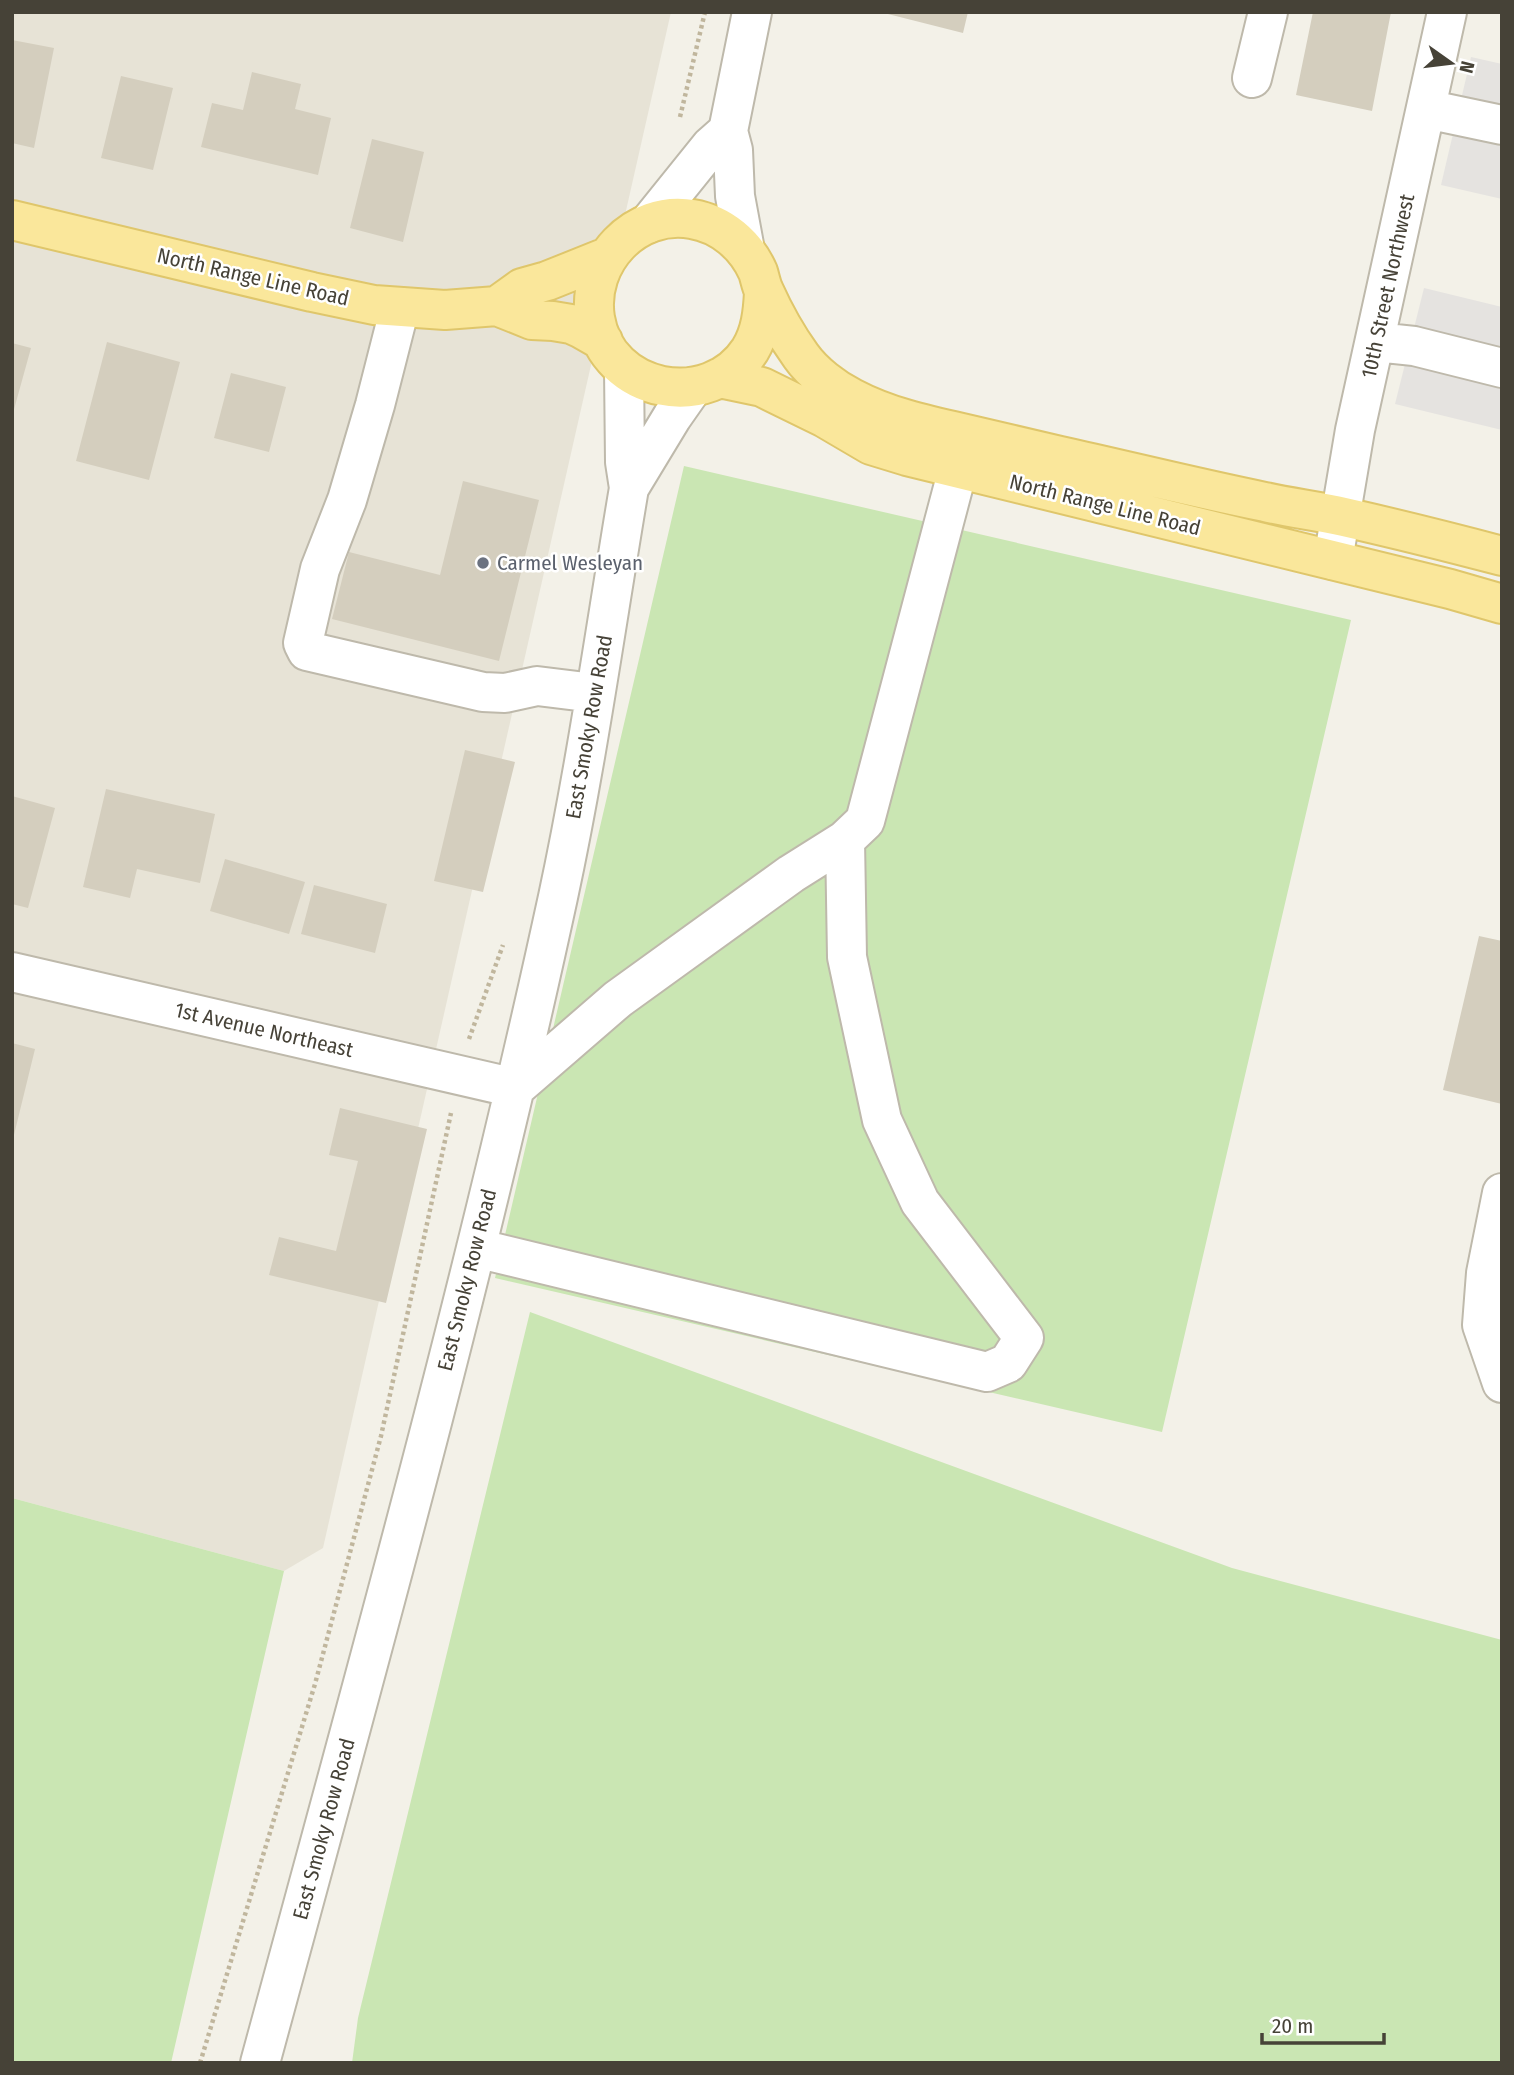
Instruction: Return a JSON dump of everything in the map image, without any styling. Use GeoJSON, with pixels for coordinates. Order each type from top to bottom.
{"type":"FeatureCollection","features":[{"type":"Feature","properties":{"kind":"main road"},"geometry":{"type":"LineString","coordinates":[[670,218],[691,219],[712,224],[730,235],[745,250],[758,271],[764,292],[763,315],[749,352],[735,366],[706,383],[668,388],[645,382],[613,355],[595,321],[594,299],[598,277],[607,257],[633,231],[649,223],[670,218]]}},
{"type":"Feature","properties":{"kind":"main road","name":"North Range Line Road"},"geometry":{"type":"LineString","coordinates":[[12,220],[374,305],[445,310],[497,306],[532,320],[570,324],[613,355]]}},
{"type":"Feature","properties":{"kind":"main road","name":"North Range Line Road"},"geometry":{"type":"LineString","coordinates":[[497,306],[522,288],[607,257]]}},
{"type":"Feature","properties":{"kind":"main road","name":"North Range Line Road"},"geometry":{"type":"LineString","coordinates":[[764,292],[801,357],[813,369],[852,398],[915,423],[1265,502],[1340,516],[1502,556]]}},
{"type":"Feature","properties":{"kind":"main road","name":"North Range Line Road"},"geometry":{"type":"LineString","coordinates":[[706,383],[762,387],[780,394],[870,445],[907,456],[1502,604]]}},
{"type":"Feature","properties":{"kind":"street"},"geometry":{"type":"LineString","coordinates":[[745,250],[735,196],[733,150],[728,131],[752,12]]}},
{"type":"Feature","properties":{"kind":"street"},"geometry":{"type":"LineString","coordinates":[[1252,78],[1268,12]]}},
{"type":"Feature","properties":{"kind":"street","name":"10th Street Northwest"},"geometry":{"type":"LineString","coordinates":[[1333,561],[1355,430],[1447,12]]}},
{"type":"Feature","properties":{"kind":"street"},"geometry":{"type":"LineString","coordinates":[[1426,109],[1502,125]]}},
{"type":"Feature","properties":{"kind":"street"},"geometry":{"type":"LineString","coordinates":[[649,223],[711,146],[728,131]]}},
{"type":"Feature","properties":{"kind":"street"},"geometry":{"type":"LineString","coordinates":[[400,307],[347,500],[320,569],[303,643],[307,651],[483,692],[505,693],[537,686],[594,693]]}},
{"type":"Feature","properties":{"kind":"street"},"geometry":{"type":"LineString","coordinates":[[1376,342],[1414,346],[1502,368]]}},
{"type":"Feature","properties":{"kind":"street","name":"East Smoky Row Road"},"geometry":{"type":"LineString","coordinates":[[260,2063],[394,1568],[475,1248],[515,1088],[570,835],[629,488],[613,355]]}},
{"type":"Feature","properties":{"kind":"street","name":"East Smoky Row Road"},"geometry":{"type":"LineString","coordinates":[[629,488],[672,417],[706,383]]}},
{"type":"Feature","properties":{"kind":"street"},"geometry":{"type":"LineString","coordinates":[[515,1088],[618,999],[791,874],[845,840],[865,821],[958,469]]}},
{"type":"Feature","properties":{"kind":"street"},"geometry":{"type":"LineString","coordinates":[[475,1248],[987,1372],[1008,1363],[1024,1338],[920,1202],[882,1121],[847,957],[845,840]]}},
{"type":"Feature","properties":{"kind":"street","name":"1st Avenue Northeast"},"geometry":{"type":"LineString","coordinates":[[12,972],[515,1088]]}},
{"type":"Feature","properties":{"kind":"street"},"geometry":{"type":"LineString","coordinates":[[1502,1193],[1486,1273],[1482,1325],[1502,1383]]}},
{"type":"Feature","properties":{"kind":"path"},"geometry":{"type":"LineString","coordinates":[[678,126],[705,12]]}},
{"type":"Feature","properties":{"kind":"path"},"geometry":{"type":"LineString","coordinates":[[200,2063],[315,1684],[381,1436],[453,1103]]}},
{"type":"Feature","properties":{"kind":"shaded area"},"geometry":{"type":"Polygon","coordinates":[[[12,12],[671,12],[323,1548],[284,1571],[12,1498],[12,12]]]}},
{"type":"Feature","properties":{"kind":"shaded area"},"geometry":{"type":"Polygon","coordinates":[[[1471,57],[1502,64],[1502,199],[1441,185],[1471,57]]]}},
{"type":"Feature","properties":{"kind":"shaded area"},"geometry":{"type":"Polygon","coordinates":[[[1424,288],[1502,307],[1502,430],[1395,404],[1424,288]]]}},
{"type":"Feature","properties":{"kind":"green space"},"geometry":{"type":"Polygon","coordinates":[[[684,466],[1351,620],[1162,1432],[495,1278],[684,466]]]}},
{"type":"Feature","properties":{"kind":"green space"},"geometry":{"type":"Polygon","coordinates":[[[530,1312],[1232,1568],[1502,1640],[1502,2063],[352,2063],[358,2018],[530,1312]]]}},
{"type":"Feature","properties":{"kind":"green space"},"geometry":{"type":"Polygon","coordinates":[[[12,1498],[284,1571],[171,2063],[12,2063],[12,1498]]]}},
{"type":"Feature","properties":{"kind":"building"},"geometry":{"type":"Polygon","coordinates":[[[880,12],[968,12],[963,33],[880,12]]]}},
{"type":"Feature","properties":{"kind":"building"},"geometry":{"type":"Polygon","coordinates":[[[1313,12],[1391,12],[1372,111],[1296,95],[1313,12]]]}},
{"type":"Feature","properties":{"kind":"building"},"geometry":{"type":"Polygon","coordinates":[[[12,40],[54,48],[34,148],[12,143],[12,40]]]}},
{"type":"Feature","properties":{"kind":"building"},"geometry":{"type":"Polygon","coordinates":[[[252,72],[301,84],[295,109],[331,118],[318,175],[201,147],[212,103],[243,110],[252,72]]]}},
{"type":"Feature","properties":{"kind":"building"},"geometry":{"type":"Polygon","coordinates":[[[121,76],[173,88],[153,170],[101,158],[121,76]]]}},
{"type":"Feature","properties":{"kind":"building"},"geometry":{"type":"Polygon","coordinates":[[[372,139],[424,152],[403,242],[350,228],[372,139]]]}},
{"type":"Feature","properties":{"kind":"building"},"geometry":{"type":"Polygon","coordinates":[[[107,342],[180,362],[149,480],[76,461],[107,342]]]}},
{"type":"Feature","properties":{"kind":"building"},"geometry":{"type":"Polygon","coordinates":[[[12,343],[31,348],[13,413],[12,413],[12,343]]]}},
{"type":"Feature","properties":{"kind":"building"},"geometry":{"type":"Polygon","coordinates":[[[231,373],[286,387],[269,452],[214,438],[231,373]]]}},
{"type":"Feature","properties":{"kind":"building","name":"Carmel Wesleyan"},"geometry":{"type":"Polygon","coordinates":[[[463,481],[539,500],[499,661],[332,619],[349,552],[440,575],[463,481]]]}},
{"type":"Feature","properties":{"kind":"building"},"geometry":{"type":"Polygon","coordinates":[[[465,750],[515,762],[483,892],[434,881],[465,750]]]}},
{"type":"Feature","properties":{"kind":"building"},"geometry":{"type":"Polygon","coordinates":[[[106,789],[215,814],[200,883],[137,869],[130,898],[83,887],[106,789]]]}},
{"type":"Feature","properties":{"kind":"building"},"geometry":{"type":"Polygon","coordinates":[[[12,796],[55,808],[28,908],[12,904],[12,796]]]}},
{"type":"Feature","properties":{"kind":"building"},"geometry":{"type":"Polygon","coordinates":[[[225,859],[305,882],[289,934],[210,911],[225,859]]]}},
{"type":"Feature","properties":{"kind":"building"},"geometry":{"type":"Polygon","coordinates":[[[314,885],[387,904],[375,953],[301,934],[314,885]]]}},
{"type":"Feature","properties":{"kind":"building"},"geometry":{"type":"Polygon","coordinates":[[[1479,936],[1502,941],[1502,1104],[1443,1090],[1479,936]]]}},
{"type":"Feature","properties":{"kind":"building"},"geometry":{"type":"Polygon","coordinates":[[[12,1043],[35,1049],[13,1139],[12,1139],[12,1043]]]}},
{"type":"Feature","properties":{"kind":"building"},"geometry":{"type":"Polygon","coordinates":[[[340,1108],[427,1129],[386,1303],[269,1275],[279,1237],[336,1251],[358,1161],[329,1155],[340,1108]]]}},
{"type":"Feature","properties":{"kind":"place","name":"Carmel Wesleyan"},"geometry":{"type":"Point","coordinates":[483,563]}}]}
